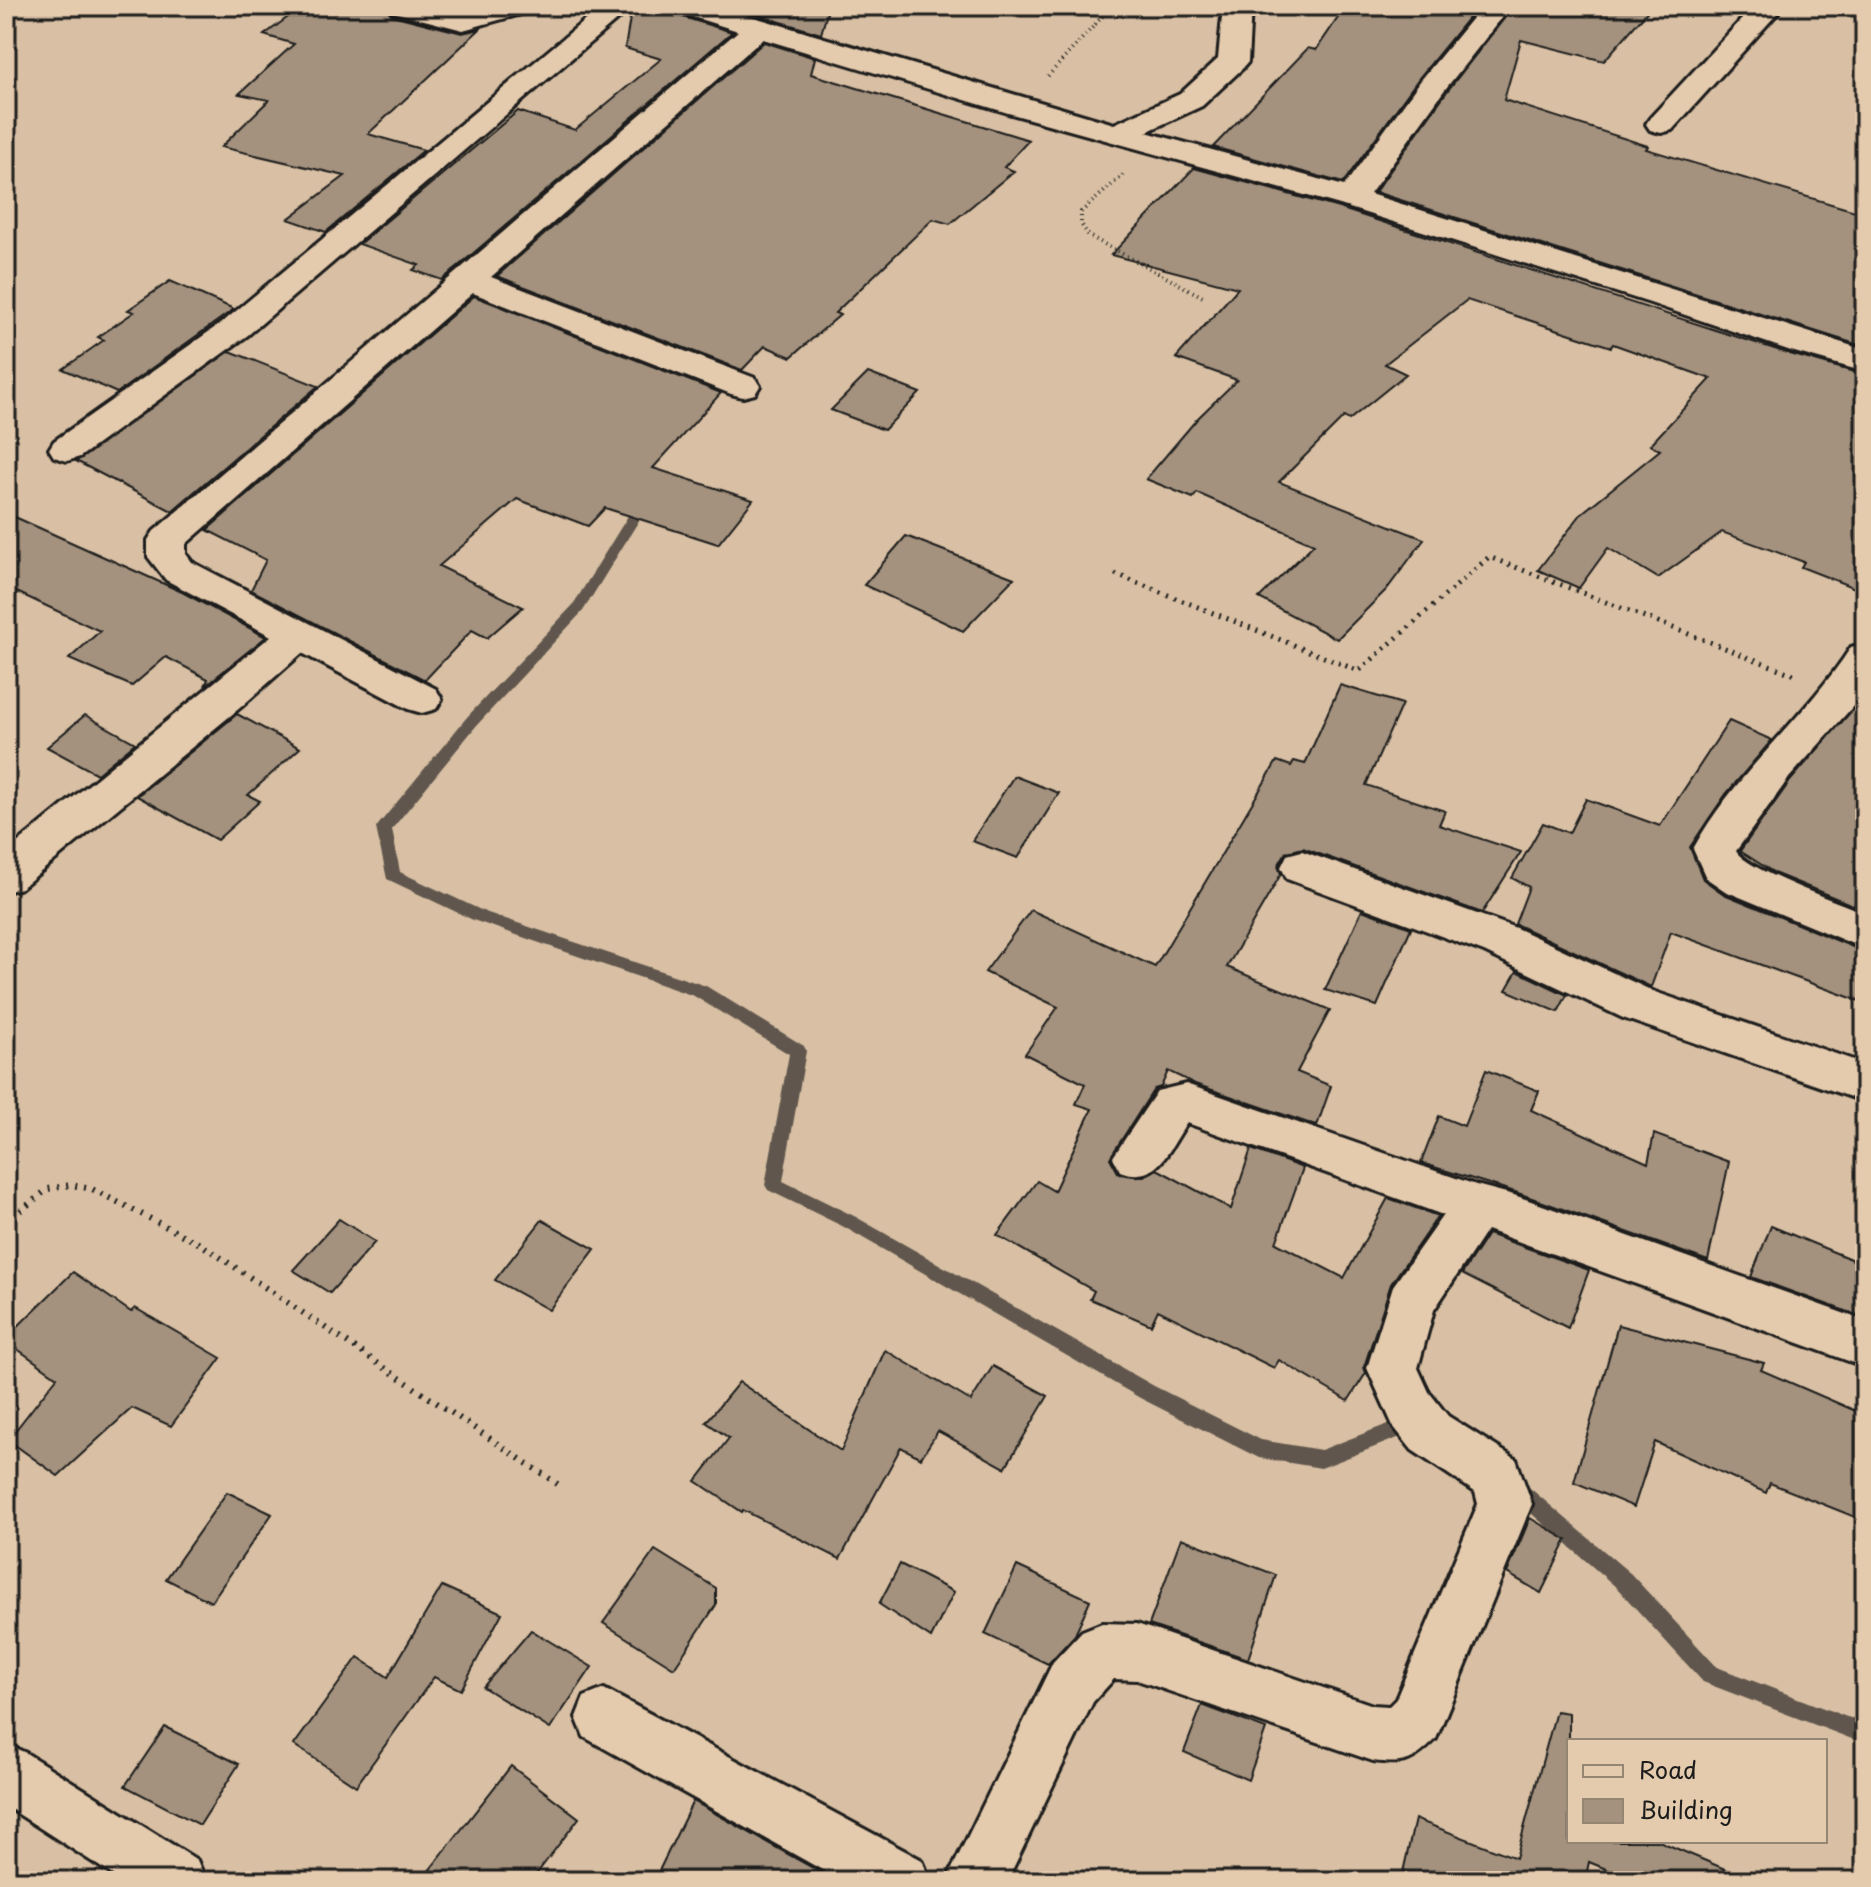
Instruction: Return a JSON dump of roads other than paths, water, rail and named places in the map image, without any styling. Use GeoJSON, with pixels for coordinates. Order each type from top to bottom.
{"type":"FeatureCollection","features":[{"type":"Feature","properties":{"kind":"street"},"geometry":{"type":"LineString","coordinates":[[403,6],[463,21],[518,6]]}},
{"type":"Feature","properties":{"kind":"street"},"geometry":{"type":"LineString","coordinates":[[67,449],[236,328],[619,6]]}},
{"type":"Feature","properties":{"kind":"street"},"geometry":{"type":"LineString","coordinates":[[687,6],[752,19],[1019,107],[1351,198],[1803,344],[1865,361]]}},
{"type":"Feature","properties":{"kind":"street"},"geometry":{"type":"LineString","coordinates":[[1117,134],[1191,100],[1233,62],[1237,6]]}},
{"type":"Feature","properties":{"kind":"street"},"geometry":{"type":"LineString","coordinates":[[1351,198],[1432,86],[1497,6]]}},
{"type":"Feature","properties":{"kind":"street"},"geometry":{"type":"LineString","coordinates":[[1661,124],[1770,6]]}},
{"type":"Feature","properties":{"kind":"street"},"geometry":{"type":"LineString","coordinates":[[422,699],[179,571],[167,557],[167,540],[470,280],[752,19]]}},
{"type":"Feature","properties":{"kind":"street"},"geometry":{"type":"LineString","coordinates":[[470,280],[743,386]]}},
{"type":"Feature","properties":{"kind":"street"},"geometry":{"type":"LineString","coordinates":[[14,855],[262,669],[297,635]]}},
{"type":"Feature","properties":{"kind":"street"},"geometry":{"type":"LineString","coordinates":[[1865,657],[1842,693],[1774,767],[1714,849],[1721,866],[1740,879],[1865,932]]}},
{"type":"Feature","properties":{"kind":"street"},"geometry":{"type":"LineString","coordinates":[[1302,867],[1500,940],[1639,1005],[1865,1083]]}},
{"type":"Feature","properties":{"kind":"street"},"geometry":{"type":"LineString","coordinates":[[1137,1157],[1173,1105],[1186,1103],[1476,1206],[1514,1216],[1865,1344]]}},
{"type":"Feature","properties":{"kind":"street"},"geometry":{"type":"LineString","coordinates":[[976,1881],[1073,1682],[1102,1651],[1137,1652],[1373,1733],[1399,1736],[1416,1719],[1505,1504],[1497,1477],[1430,1433],[1411,1409],[1392,1368],[1411,1302],[1476,1206]]}},
{"type":"Feature","properties":{"kind":"street"},"geometry":{"type":"LineString","coordinates":[[604,1717],[901,1881]]}},
{"type":"Feature","properties":{"kind":"street"},"geometry":{"type":"LineString","coordinates":[[6,1773],[176,1881]]}},
{"type":"Feature","properties":{"kind":"waterway"},"geometry":{"type":"LineString","coordinates":[[644,501],[578,608],[472,721],[384,828],[393,875],[479,916],[700,991],[798,1051],[774,1185],[850,1222],[1147,1392],[1259,1449],[1321,1459],[1414,1423]]}},
{"type":"Feature","properties":{"kind":"waterway"},"geometry":{"type":"LineString","coordinates":[[1517,1489],[1624,1581],[1710,1675],[1865,1734]]}}]}
